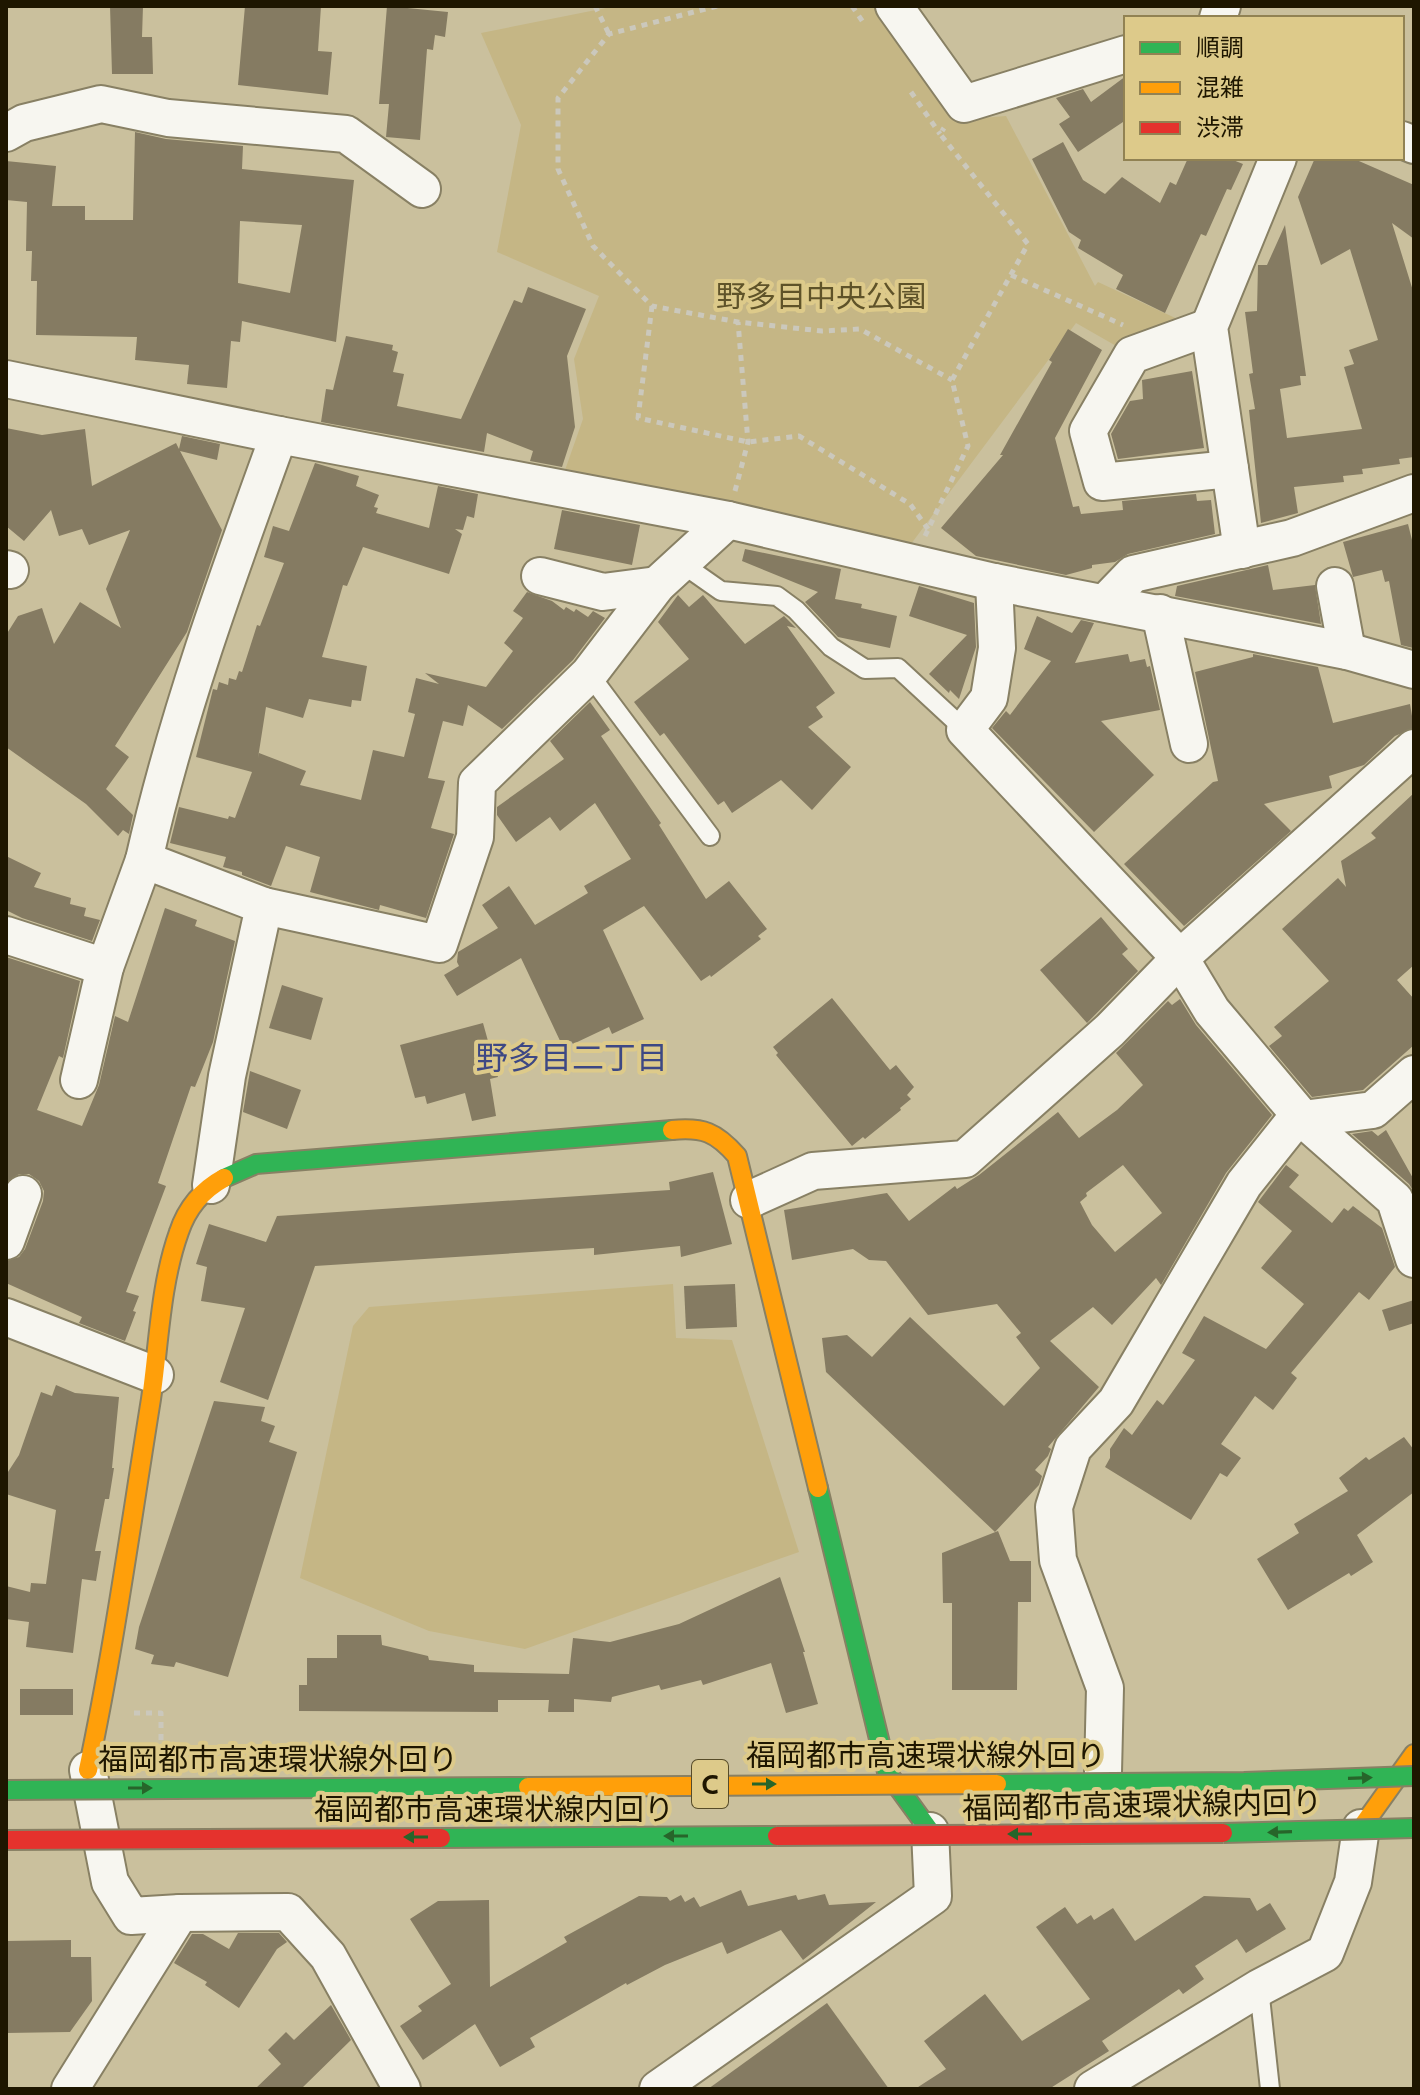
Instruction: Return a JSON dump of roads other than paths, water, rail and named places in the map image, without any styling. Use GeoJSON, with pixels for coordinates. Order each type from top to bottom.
{"type":"FeatureCollection","features":[{"type":"Feature","properties":{"kind":"main road"},"geometry":{"type":"LineString","coordinates":[[88,1770],[155,1375],[172,1254],[178,1231],[189,1209],[211,1185],[233,1171],[256,1164],[696,1128],[724,1141],[737,1156],[887,1772],[930,1831]]}},
{"type":"Feature","properties":{"kind":"main road"},"geometry":{"type":"LineString","coordinates":[[1361,1828],[1414,1754]]}},
{"type":"Feature","properties":{"kind":"main road","name":"福岡都市高速環状線外回り"},"geometry":{"type":"LineString","coordinates":[[6,1790],[1244,1782],[1414,1776]]}},
{"type":"Feature","properties":{"kind":"main road","name":"福岡都市高速環状線内回り"},"geometry":{"type":"LineString","coordinates":[[6,1840],[1226,1833],[1414,1828]]}},
{"type":"Feature","properties":{"kind":"street"},"geometry":{"type":"LineString","coordinates":[[894,6],[964,104],[1124,55]]}},
{"type":"Feature","properties":{"kind":"street"},"geometry":{"type":"LineString","coordinates":[[6,133],[24,123],[101,104],[168,118],[346,134],[422,189]]}},
{"type":"Feature","properties":{"kind":"street"},"geometry":{"type":"LineString","coordinates":[[1242,550],[1209,327],[1277,160]]}},
{"type":"Feature","properties":{"kind":"street"},"geometry":{"type":"LineString","coordinates":[[1209,327],[1132,355],[1088,431],[1102,482],[1230,469]]}},
{"type":"Feature","properties":{"kind":"street"},"geometry":{"type":"LineString","coordinates":[[6,379],[279,435],[728,520],[994,582],[1347,651],[1414,670]]}},
{"type":"Feature","properties":{"kind":"street"},"geometry":{"type":"LineString","coordinates":[[79,1080],[105,967],[144,860],[163,773],[199,659],[279,435]]}},
{"type":"Feature","properties":{"kind":"street"},"geometry":{"type":"LineString","coordinates":[[1105,603],[1133,574],[1292,538],[1414,493]]}},
{"type":"Feature","properties":{"kind":"street"},"geometry":{"type":"LineString","coordinates":[[144,860],[264,906],[439,944],[475,837],[477,783],[589,674],[669,574],[728,520]]}},
{"type":"Feature","properties":{"kind":"street"},"geometry":{"type":"LineString","coordinates":[[540,576],[603,592],[669,574]]}},
{"type":"Feature","properties":{"kind":"street"},"geometry":{"type":"LineString","coordinates":[[994,582],[997,648],[989,698],[965,730],[1180,958],[1212,1011],[1303,1119],[1395,1200],[1414,1259]]}},
{"type":"Feature","properties":{"kind":"street"},"geometry":{"type":"LineString","coordinates":[[1335,586],[1347,651]]}},
{"type":"Feature","properties":{"kind":"street"},"geometry":{"type":"LineString","coordinates":[[1160,613],[1189,744]]}},
{"type":"Feature","properties":{"kind":"street"},"geometry":{"type":"LineString","coordinates":[[749,1200],[813,1171],[965,1159],[1110,1030],[1180,958],[1414,748]]}},
{"type":"Feature","properties":{"kind":"street"},"geometry":{"type":"LineString","coordinates":[[211,1185],[227,1076],[264,906]]}},
{"type":"Feature","properties":{"kind":"street"},"geometry":{"type":"LineString","coordinates":[[6,935],[105,967]]}},
{"type":"Feature","properties":{"kind":"street"},"geometry":{"type":"LineString","coordinates":[[1103,1772],[1105,1688],[1058,1560],[1054,1507],[1073,1448],[1116,1402],[1244,1184],[1295,1120],[1373,1110],[1414,1074]]}},
{"type":"Feature","properties":{"kind":"street"},"geometry":{"type":"LineString","coordinates":[[6,1241],[23,1194]]}},
{"type":"Feature","properties":{"kind":"street"},"geometry":{"type":"LineString","coordinates":[[6,1317],[155,1375]]}},
{"type":"Feature","properties":{"kind":"street"},"geometry":{"type":"LineString","coordinates":[[88,1770],[110,1882],[131,1916],[288,1912],[328,1956],[402,2089]]}},
{"type":"Feature","properties":{"kind":"street"},"geometry":{"type":"LineString","coordinates":[[1093,2089],[1259,1988],[1325,1953],[1353,1882],[1361,1828]]}},
{"type":"Feature","properties":{"kind":"street"},"geometry":{"type":"LineString","coordinates":[[658,2089],[933,1896],[930,1831]]}},
{"type":"Feature","properties":{"kind":"street"},"geometry":{"type":"LineString","coordinates":[[70,2089],[180,1913]]}},
{"type":"Feature","properties":{"kind":"lane"},"geometry":{"type":"LineString","coordinates":[[669,574],[721,591],[777,596],[796,610],[831,647],[865,669],[898,668],[965,730]]}},
{"type":"Feature","properties":{"kind":"lane"},"geometry":{"type":"LineString","coordinates":[[589,674],[710,836]]}},
{"type":"Feature","properties":{"kind":"lane"},"geometry":{"type":"LineString","coordinates":[[1259,1988],[1270,2089]]}},
{"type":"Feature","properties":{"kind":"district","name":"野多目二丁目"},"geometry":{"type":"Point","coordinates":[572,1057]}},
{"type":"Feature","properties":{"kind":"park label","name":"野多目中央公園"},"geometry":{"type":"Point","coordinates":[821,296]}}]}
